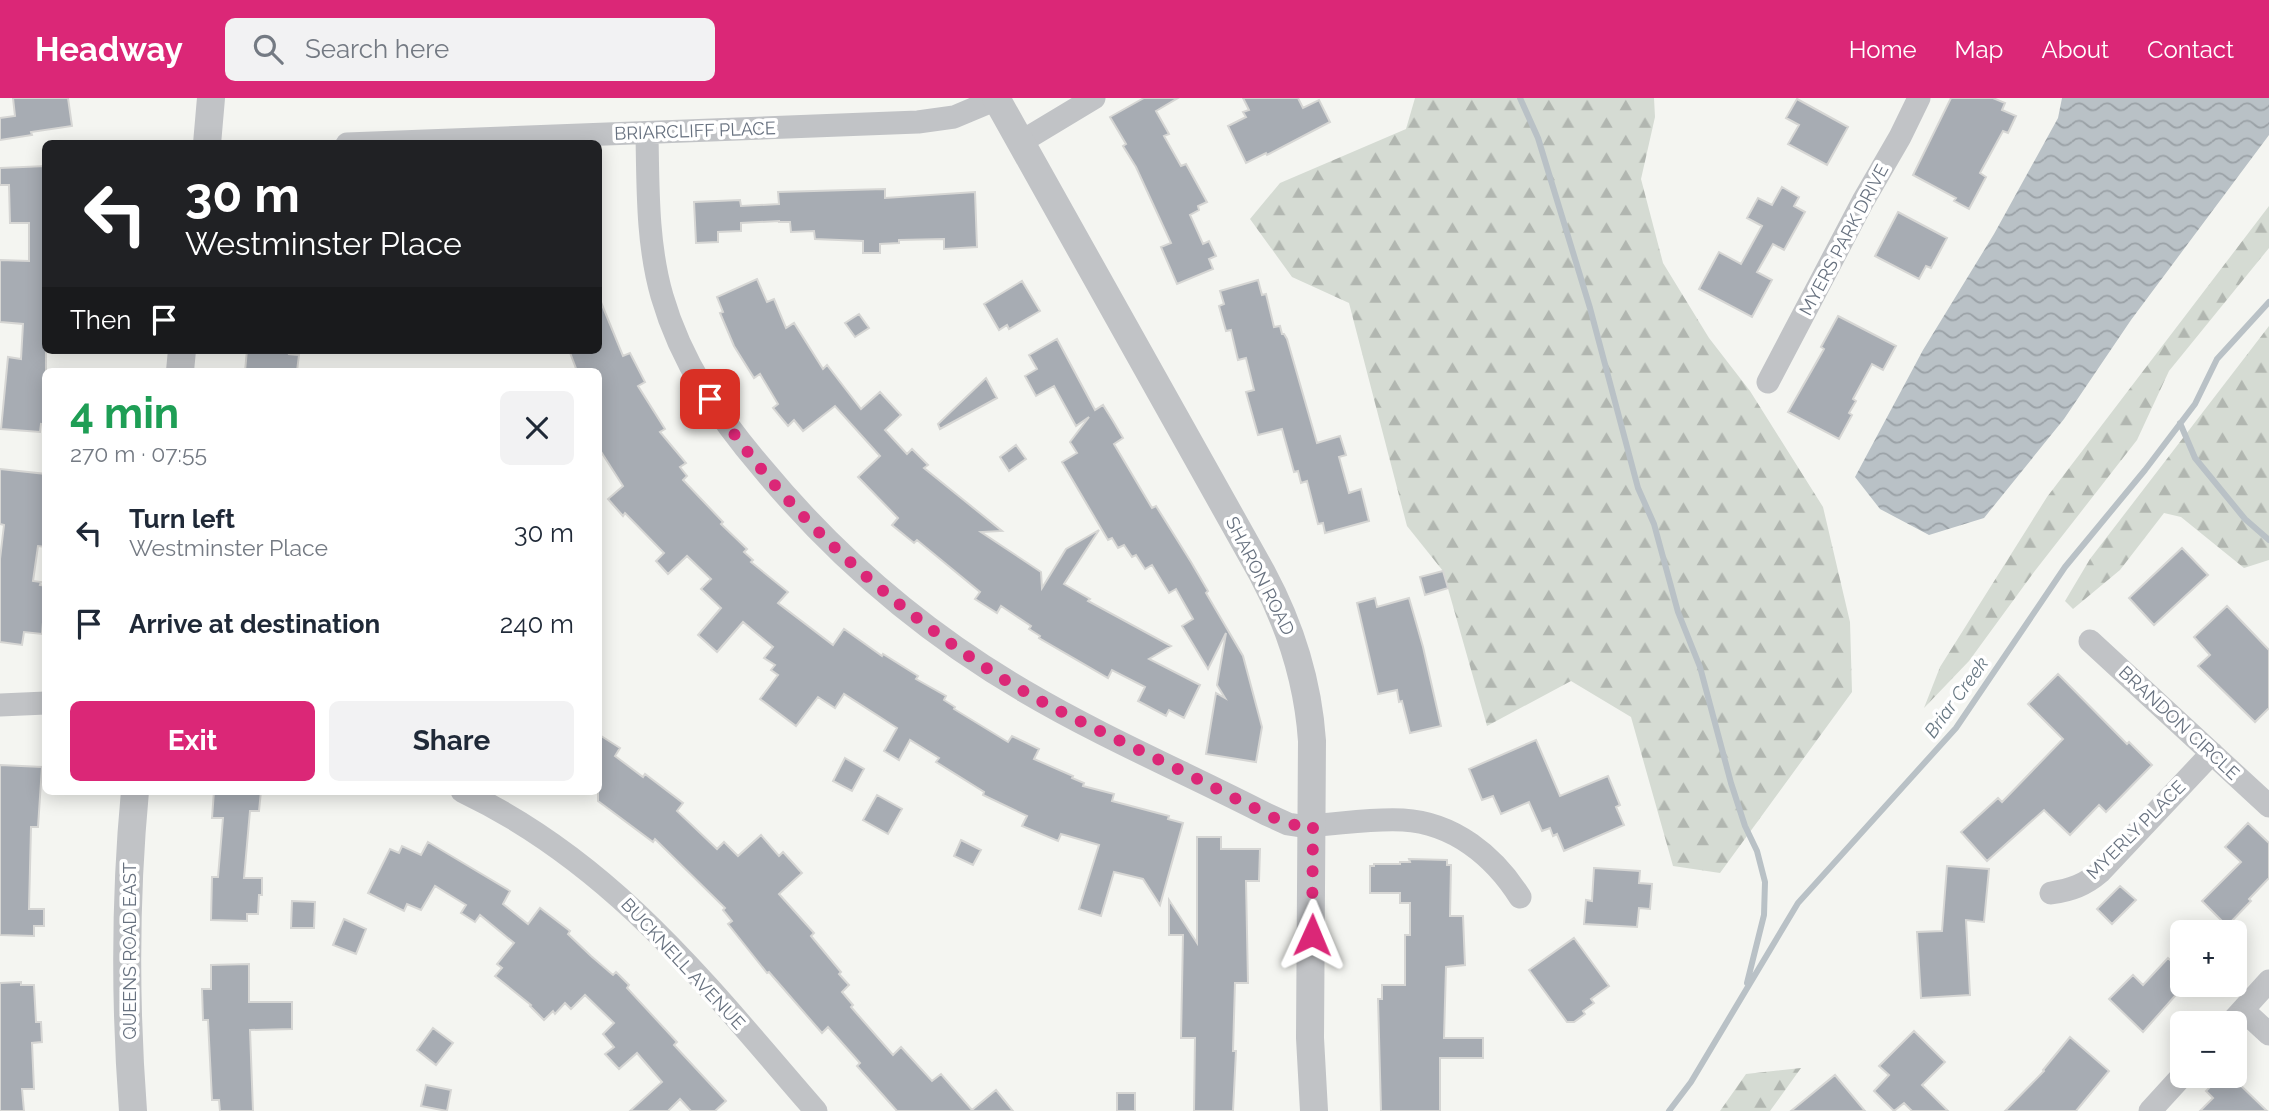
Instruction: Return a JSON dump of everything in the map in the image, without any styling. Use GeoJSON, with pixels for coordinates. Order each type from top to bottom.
{"type":"FeatureCollection","features":[{"type":"Feature","properties":{"kind":"street"},"geometry":{"type":"LineString","coordinates":[[207,140],[211,98]]}},
{"type":"Feature","properties":{"kind":"street","name":"SHARON ROAD"},"geometry":{"type":"LineString","coordinates":[[996,98],[1238,530],[1284,618],[1299,659],[1309,703],[1312,741],[1310,1038],[1314,1111]]}},
{"type":"Feature","properties":{"kind":"street","name":"BRIARCLIFF PLACE"},"geometry":{"type":"LineString","coordinates":[[456,140],[939,120],[967,113],[996,98]]}},
{"type":"Feature","properties":{"kind":"street"},"geometry":{"type":"LineString","coordinates":[[1021,142],[1094,98]]}},
{"type":"Feature","properties":{"kind":"street","name":"MYERS PARK DRIVE"},"geometry":{"type":"LineString","coordinates":[[1768,383],[1919,98]]}},
{"type":"Feature","properties":{"kind":"street"},"geometry":{"type":"LineString","coordinates":[[646,133],[652,249],[662,298],[691,368],[718,411],[757,463],[815,528],[874,583],[971,658],[1024,691],[1279,820],[1295,825],[1388,820],[1431,825],[1462,838],[1489,857],[1520,897]]}},
{"type":"Feature","properties":{"kind":"street","name":"BRANDON CIRCLE"},"geometry":{"type":"LineString","coordinates":[[2090,641],[2269,806]]}},
{"type":"Feature","properties":{"kind":"street"},"geometry":{"type":"LineString","coordinates":[[0,705],[42,703]]}},
{"type":"Feature","properties":{"kind":"street","name":"MYERLY PLACE"},"geometry":{"type":"LineString","coordinates":[[2051,892],[2071,890],[2100,872],[2212,753]]}},
{"type":"Feature","properties":{"kind":"street","name":"QUEENS ROAD EAST"},"geometry":{"type":"LineString","coordinates":[[133,1111],[127,969],[129,876],[135,795]]}},
{"type":"Feature","properties":{"kind":"street","name":"BUCKNELL AVENUE"},"geometry":{"type":"LineString","coordinates":[[469,795],[534,832],[617,893],[674,949],[816,1111]]}},
{"type":"Feature","properties":{"kind":"street"},"geometry":{"type":"LineString","coordinates":[[2242,1011],[2269,981]]}},
{"type":"Feature","properties":{"kind":"street"},"geometry":{"type":"LineString","coordinates":[[2247,1023],[2269,1034]]}},
{"type":"Feature","properties":{"kind":"street"},"geometry":{"type":"LineString","coordinates":[[2150,1111],[2171,1088]]}},
{"type":"Feature","properties":{"kind":"green space"},"geometry":{"type":"Polygon","coordinates":[[[1415,98],[1654,98],[1655,117],[1641,179],[1663,263],[1709,338],[1750,391],[1823,507],[1850,622],[1852,692],[1720,873],[1673,866],[1631,717],[1571,681],[1487,726],[1443,571],[1407,526],[1349,303],[1292,277],[1250,219],[1280,183],[1406,129],[1415,98]]]}},
{"type":"Feature","properties":{"kind":"green space"},"geometry":{"type":"Polygon","coordinates":[[[2269,206],[2269,248],[2169,371],[2137,440],[2034,572],[1969,661],[1924,708],[1940,667],[2047,497],[2269,206]]]}},
{"type":"Feature","properties":{"kind":"green space"},"geometry":{"type":"Polygon","coordinates":[[[2269,326],[2269,560],[2244,568],[2181,517],[2164,513],[2120,570],[2073,609],[2065,601],[2090,559],[2269,326]]]}},
{"type":"Feature","properties":{"kind":"green space"},"geometry":{"type":"Polygon","coordinates":[[[1801,1068],[1770,1111],[1720,1111],[1746,1074],[1801,1068]]]}},
{"type":"Feature","properties":{"kind":"water"},"geometry":{"type":"Polygon","coordinates":[[[2062,98],[2269,98],[2269,135],[2131,320],[2064,419],[1984,518],[1929,535],[1880,509],[1855,477],[1923,350],[1994,234],[2058,118],[2062,98]]]}},
{"type":"Feature","properties":{"kind":"building"},"geometry":{"type":"Polygon","coordinates":[[[13,98],[68,98],[72,126],[0,140],[0,118],[15,116],[13,98]]]}},
{"type":"Feature","properties":{"kind":"building"},"geometry":{"type":"Polygon","coordinates":[[[1144,98],[1178,98],[1156,111],[1169,134],[1164,136],[1181,166],[1186,164],[1207,202],[1198,206],[1199,210],[1190,215],[1203,244],[1209,241],[1216,256],[1209,259],[1213,269],[1177,284],[1161,247],[1171,243],[1136,167],[1123,146],[1126,144],[1110,117],[1144,98]]]}},
{"type":"Feature","properties":{"kind":"building"},"geometry":{"type":"Polygon","coordinates":[[[1243,98],[1298,98],[1303,108],[1319,100],[1330,122],[1246,163],[1228,126],[1246,117],[1243,112],[1249,110],[1243,98]]]}},
{"type":"Feature","properties":{"kind":"building"},"geometry":{"type":"Polygon","coordinates":[[[1951,98],[1993,98],[2005,103],[2002,110],[2016,116],[2008,133],[2003,131],[1980,173],[1986,177],[1969,209],[1954,201],[1956,198],[1913,175],[1951,98]]]}},
{"type":"Feature","properties":{"kind":"building"},"geometry":{"type":"Polygon","coordinates":[[[1797,99],[1848,127],[1827,165],[1788,144],[1799,125],[1786,118],[1797,99]]]}},
{"type":"Feature","properties":{"kind":"building"},"geometry":{"type":"Polygon","coordinates":[[[42,166],[42,354],[46,354],[46,368],[42,368],[40,432],[1,429],[8,357],[21,359],[23,324],[0,322],[0,260],[29,261],[29,223],[10,223],[9,185],[0,185],[0,168],[42,166]]]}},
{"type":"Feature","properties":{"kind":"building"},"geometry":{"type":"Polygon","coordinates":[[[1782,187],[1799,197],[1794,206],[1805,212],[1784,250],[1773,244],[1757,272],[1772,280],[1752,317],[1699,289],[1719,252],[1741,264],[1762,226],[1747,218],[1758,198],[1772,205],[1782,187]]]}},
{"type":"Feature","properties":{"kind":"building"},"geometry":{"type":"Polygon","coordinates":[[[885,189],[885,198],[975,192],[977,247],[944,249],[944,239],[899,240],[899,243],[880,244],[880,253],[863,253],[863,241],[815,239],[814,231],[791,232],[790,222],[779,221],[741,223],[741,231],[718,232],[718,242],[696,243],[694,202],[740,200],[741,206],[779,204],[778,192],[885,189]]]}},
{"type":"Feature","properties":{"kind":"building"},"geometry":{"type":"Polygon","coordinates":[[[1898,212],[1947,238],[1931,268],[1926,266],[1919,279],[1875,256],[1898,212]]]}},
{"type":"Feature","properties":{"kind":"building"},"geometry":{"type":"Polygon","coordinates":[[[757,279],[767,302],[774,299],[786,328],[794,323],[823,369],[827,365],[861,409],[880,392],[901,415],[885,430],[907,454],[912,449],[928,465],[924,468],[1002,531],[981,532],[1041,572],[1042,588],[1066,549],[1099,530],[1064,584],[1090,599],[1088,601],[1171,646],[1149,659],[1200,685],[1184,718],[1169,710],[1166,716],[1138,701],[1145,687],[1112,670],[1108,678],[1039,638],[1040,636],[1029,629],[1031,626],[1001,606],[997,613],[975,599],[980,592],[917,540],[914,543],[892,525],[898,518],[858,477],[880,456],[835,406],[803,431],[794,420],[788,426],[773,408],[778,404],[760,374],[754,378],[734,346],[720,313],[723,312],[717,297],[757,279]]]}},
{"type":"Feature","properties":{"kind":"building"},"geometry":{"type":"Polygon","coordinates":[[[1258,280],[1262,295],[1266,294],[1274,327],[1280,326],[1287,339],[1317,443],[1340,436],[1346,455],[1339,457],[1349,493],[1361,489],[1369,521],[1325,533],[1323,523],[1318,524],[1307,481],[1301,483],[1298,471],[1294,472],[1282,429],[1258,435],[1246,392],[1254,390],[1246,358],[1238,360],[1231,330],[1226,331],[1219,306],[1224,304],[1220,291],[1258,280]]]}},
{"type":"Feature","properties":{"kind":"building"},"geometry":{"type":"Polygon","coordinates":[[[1022,281],[1040,311],[1009,329],[1007,325],[999,330],[984,304],[1022,281]]]}},
{"type":"Feature","properties":{"kind":"building"},"geometry":{"type":"Polygon","coordinates":[[[602,305],[623,356],[630,353],[645,382],[638,386],[665,429],[660,432],[686,463],[680,467],[687,476],[683,480],[747,549],[744,552],[753,560],[751,562],[788,592],[778,603],[833,645],[844,629],[882,656],[883,654],[918,676],[916,679],[946,696],[944,700],[955,707],[954,709],[1008,742],[1012,736],[1039,749],[1034,759],[1073,776],[1072,778],[1084,783],[1083,786],[1114,794],[1112,801],[1169,816],[1168,819],[1183,823],[1160,905],[1143,879],[1114,872],[1101,916],[1079,909],[1099,845],[1061,834],[1058,841],[1022,826],[1027,816],[983,795],[984,792],[936,762],[939,758],[910,740],[899,760],[884,751],[897,728],[844,694],[835,708],[818,697],[796,726],[760,699],[778,675],[771,670],[775,665],[764,658],[773,647],[743,622],[717,652],[698,635],[721,608],[701,589],[711,579],[687,556],[668,574],[656,561],[664,553],[608,499],[623,486],[602,453],[602,368],[576,368],[571,354],[602,354],[602,305]]]}},
{"type":"Feature","properties":{"kind":"building"},"geometry":{"type":"Polygon","coordinates":[[[859,314],[869,328],[855,337],[845,323],[859,314]]]}},
{"type":"Feature","properties":{"kind":"building"},"geometry":{"type":"Polygon","coordinates":[[[1838,316],[1896,346],[1883,370],[1872,364],[1853,399],[1856,401],[1849,413],[1852,415],[1839,439],[1788,412],[1824,349],[1821,347],[1838,316]]]}},
{"type":"Feature","properties":{"kind":"building"},"geometry":{"type":"Polygon","coordinates":[[[1057,339],[1095,410],[1103,405],[1123,438],[1114,444],[1152,508],[1156,506],[1191,562],[1243,656],[1262,727],[1256,762],[1206,754],[1216,693],[1225,698],[1217,685],[1226,633],[1208,669],[1182,626],[1193,619],[1176,589],[1169,593],[1152,565],[1145,569],[1136,555],[1132,557],[1124,545],[1118,548],[1112,538],[1108,540],[1062,462],[1077,453],[1070,442],[1089,417],[1076,426],[1054,386],[1036,396],[1025,376],[1037,369],[1029,355],[1057,339]]]}},
{"type":"Feature","properties":{"kind":"building"},"geometry":{"type":"Polygon","coordinates":[[[247,354],[299,355],[297,368],[245,368],[247,354]]]}},
{"type":"Feature","properties":{"kind":"building"},"geometry":{"type":"Polygon","coordinates":[[[986,378],[997,398],[940,429],[938,424],[986,378]]]}},
{"type":"Feature","properties":{"kind":"building"},"geometry":{"type":"Polygon","coordinates":[[[1016,445],[1026,459],[1009,471],[1000,457],[1016,445]]]}},
{"type":"Feature","properties":{"kind":"building"},"geometry":{"type":"Polygon","coordinates":[[[0,469],[42,474],[42,546],[38,546],[33,581],[41,582],[42,585],[42,634],[24,632],[22,645],[0,642],[0,559],[4,525],[0,524],[0,469]]]}},
{"type":"Feature","properties":{"kind":"building"},"geometry":{"type":"Polygon","coordinates":[[[2182,548],[2208,575],[2154,625],[2129,598],[2182,548]]]}},
{"type":"Feature","properties":{"kind":"building"},"geometry":{"type":"Polygon","coordinates":[[[1443,571],[1448,588],[1425,595],[1420,577],[1443,571]]]}},
{"type":"Feature","properties":{"kind":"building"},"geometry":{"type":"Polygon","coordinates":[[[1375,598],[1377,607],[1409,598],[1441,726],[1410,733],[1397,690],[1378,694],[1357,603],[1375,598]]]}},
{"type":"Feature","properties":{"kind":"building"},"geometry":{"type":"Polygon","coordinates":[[[2227,606],[2269,650],[2269,708],[2255,722],[2198,666],[2210,655],[2194,637],[2227,606]]]}},
{"type":"Feature","properties":{"kind":"building"},"geometry":{"type":"Polygon","coordinates":[[[2058,674],[2127,744],[2129,742],[2152,765],[2106,812],[2099,805],[2070,835],[2044,810],[1987,861],[1961,832],[1998,798],[2002,802],[2063,739],[2028,704],[2058,674]]]}},
{"type":"Feature","properties":{"kind":"building"},"geometry":{"type":"Polygon","coordinates":[[[602,737],[620,748],[615,756],[643,777],[645,774],[683,803],[677,811],[717,849],[724,842],[738,856],[761,835],[779,856],[783,852],[802,873],[779,894],[814,933],[811,936],[841,972],[839,974],[849,985],[842,992],[853,1005],[851,1007],[893,1055],[901,1047],[932,1081],[941,1074],[972,1110],[996,1090],[1013,1111],[897,1111],[857,1066],[860,1063],[828,1027],[822,1033],[769,972],[767,973],[728,924],[732,921],[723,910],[725,908],[655,839],[653,842],[598,801],[598,795],[602,795],[602,737]]]}},
{"type":"Feature","properties":{"kind":"building"},"geometry":{"type":"Polygon","coordinates":[[[1536,740],[1560,796],[1608,776],[1620,805],[1616,807],[1624,825],[1564,851],[1557,834],[1553,836],[1550,828],[1542,831],[1529,802],[1501,814],[1493,796],[1482,800],[1469,769],[1536,740]]]}},
{"type":"Feature","properties":{"kind":"building"},"geometry":{"type":"Polygon","coordinates":[[[845,758],[864,769],[852,791],[833,781],[845,758]]]}},
{"type":"Feature","properties":{"kind":"building"},"geometry":{"type":"Polygon","coordinates":[[[0,765],[42,767],[38,827],[31,827],[29,909],[44,909],[44,926],[34,926],[34,936],[0,935],[0,765]]]}},
{"type":"Feature","properties":{"kind":"building"},"geometry":{"type":"Polygon","coordinates":[[[214,795],[261,795],[259,811],[250,811],[244,878],[262,878],[262,895],[259,895],[258,914],[247,914],[247,921],[211,920],[212,877],[218,877],[223,818],[212,818],[214,795]]]}},
{"type":"Feature","properties":{"kind":"building"},"geometry":{"type":"Polygon","coordinates":[[[877,795],[902,809],[888,834],[863,820],[877,795]]]}},
{"type":"Feature","properties":{"kind":"building"},"geometry":{"type":"Polygon","coordinates":[[[2248,823],[2269,843],[2269,878],[2233,920],[2221,920],[2202,901],[2241,862],[2225,847],[2248,823]]]}},
{"type":"Feature","properties":{"kind":"building"},"geometry":{"type":"Polygon","coordinates":[[[1197,837],[1221,837],[1221,849],[1260,849],[1259,881],[1246,881],[1248,983],[1235,983],[1233,1111],[1194,1111],[1195,1038],[1181,1038],[1183,935],[1169,935],[1169,900],[1197,943],[1197,837]]]}},
{"type":"Feature","properties":{"kind":"building"},"geometry":{"type":"Polygon","coordinates":[[[961,840],[981,850],[973,865],[954,856],[961,840]]]}},
{"type":"Feature","properties":{"kind":"building"},"geometry":{"type":"Polygon","coordinates":[[[428,842],[510,891],[503,904],[528,924],[540,908],[570,931],[568,934],[591,956],[613,975],[616,972],[629,985],[627,988],[677,1042],[674,1045],[726,1101],[715,1111],[691,1111],[680,1099],[668,1111],[630,1111],[662,1082],[637,1053],[619,1069],[605,1054],[614,1047],[603,1034],[614,1023],[585,995],[571,1009],[565,1003],[555,1014],[553,1011],[544,1020],[531,1005],[495,976],[502,968],[497,964],[514,943],[480,915],[475,922],[461,913],[466,905],[435,886],[421,910],[407,904],[404,911],[368,893],[390,849],[399,853],[402,846],[421,855],[428,842]]]}},
{"type":"Feature","properties":{"kind":"building"},"geometry":{"type":"Polygon","coordinates":[[[1409,859],[1447,860],[1447,865],[1451,865],[1450,916],[1463,916],[1465,965],[1446,967],[1444,1038],[1483,1038],[1483,1058],[1440,1058],[1440,1111],[1381,1111],[1378,999],[1382,999],[1382,985],[1405,985],[1405,935],[1410,935],[1410,903],[1400,903],[1400,893],[1370,893],[1370,866],[1400,864],[1410,862],[1409,859]]]}},
{"type":"Feature","properties":{"kind":"building"},"geometry":{"type":"Polygon","coordinates":[[[1947,866],[1989,869],[1984,922],[1966,920],[1970,995],[1921,998],[1917,932],[1942,931],[1947,866]]]}},
{"type":"Feature","properties":{"kind":"building"},"geometry":{"type":"Polygon","coordinates":[[[1594,868],[1640,871],[1639,883],[1652,884],[1650,909],[1639,908],[1637,927],[1584,924],[1586,900],[1592,901],[1594,868]]]}},
{"type":"Feature","properties":{"kind":"building"},"geometry":{"type":"Polygon","coordinates":[[[2120,886],[2136,900],[2112,924],[2097,909],[2120,886]]]}},
{"type":"Feature","properties":{"kind":"building"},"geometry":{"type":"Polygon","coordinates":[[[292,901],[315,902],[314,928],[291,928],[292,901]]]}},
{"type":"Feature","properties":{"kind":"building"},"geometry":{"type":"Polygon","coordinates":[[[344,919],[366,929],[356,954],[333,945],[344,919]]]}},
{"type":"Feature","properties":{"kind":"building"},"geometry":{"type":"Polygon","coordinates":[[[1574,938],[1609,986],[1591,999],[1594,1003],[1583,1011],[1585,1014],[1574,1022],[1567,1022],[1529,970],[1574,938]]]}},
{"type":"Feature","properties":{"kind":"building"},"geometry":{"type":"Polygon","coordinates":[[[2168,958],[2170,960],[2170,997],[2174,997],[2143,1032],[2109,999],[2133,975],[2143,985],[2168,958]]]}},
{"type":"Feature","properties":{"kind":"building"},"geometry":{"type":"Polygon","coordinates":[[[249,964],[249,1002],[292,1002],[292,1029],[250,1030],[253,1111],[220,1111],[219,1100],[212,1100],[208,1020],[203,1020],[202,989],[211,989],[211,965],[249,964]]]}},
{"type":"Feature","properties":{"kind":"building"},"geometry":{"type":"Polygon","coordinates":[[[21,982],[21,985],[34,985],[36,1022],[41,1022],[42,1042],[32,1043],[34,1089],[22,1089],[24,1111],[0,1111],[0,983],[21,982]]]}},
{"type":"Feature","properties":{"kind":"building"},"geometry":{"type":"Polygon","coordinates":[[[433,1028],[453,1043],[436,1065],[417,1050],[433,1028]]]}},
{"type":"Feature","properties":{"kind":"building"},"geometry":{"type":"Polygon","coordinates":[[[1914,1031],[1945,1062],[1922,1085],[1948,1111],[1912,1111],[1904,1103],[1894,1111],[1874,1091],[1889,1075],[1879,1066],[1914,1031]]]}},
{"type":"Feature","properties":{"kind":"building"},"geometry":{"type":"Polygon","coordinates":[[[2070,1037],[2109,1071],[2076,1111],[2005,1111],[2044,1071],[2070,1037]]]}},
{"type":"Feature","properties":{"kind":"building"},"geometry":{"type":"Polygon","coordinates":[[[1835,1075],[1865,1111],[1791,1111],[1835,1075]]]}},
{"type":"Feature","properties":{"kind":"building"},"geometry":{"type":"Polygon","coordinates":[[[426,1085],[451,1090],[447,1111],[421,1106],[426,1085]]]}},
{"type":"Feature","properties":{"kind":"building"},"geometry":{"type":"Polygon","coordinates":[[[2209,1088],[2243,1088],[2267,1111],[2200,1111],[2213,1098],[2206,1091],[2209,1088]]]}},
{"type":"Feature","properties":{"kind":"building"},"geometry":{"type":"Polygon","coordinates":[[[1117,1093],[1135,1093],[1135,1111],[1117,1111],[1117,1093]]]}},
{"type":"Feature","properties":{"kind":"waterway"},"geometry":{"type":"LineString","coordinates":[[1520,98],[1538,138],[1590,308],[1638,488],[1654,524],[1678,612],[1700,667],[1731,783],[1745,826],[1757,851],[1765,882],[1764,915],[1747,983]]}},
{"type":"Feature","properties":{"kind":"waterway","name":"Briar Creek"},"geometry":{"type":"LineString","coordinates":[[1669,1111],[1691,1082],[1798,903],[1956,728],[2065,567],[2195,404],[2217,359],[2269,302]]}},
{"type":"Feature","properties":{"kind":"waterway"},"geometry":{"type":"LineString","coordinates":[[2180,423],[2195,458],[2245,519],[2269,540]]}},
{"type":"Feature","properties":{"kind":"route"},"geometry":{"type":"LineString","coordinates":[[710,399],[757,463],[815,528],[889,596],[950,643],[1024,691],[1115,738],[1279,820],[1295,825],[1313,825],[1312,935]]}}]}
